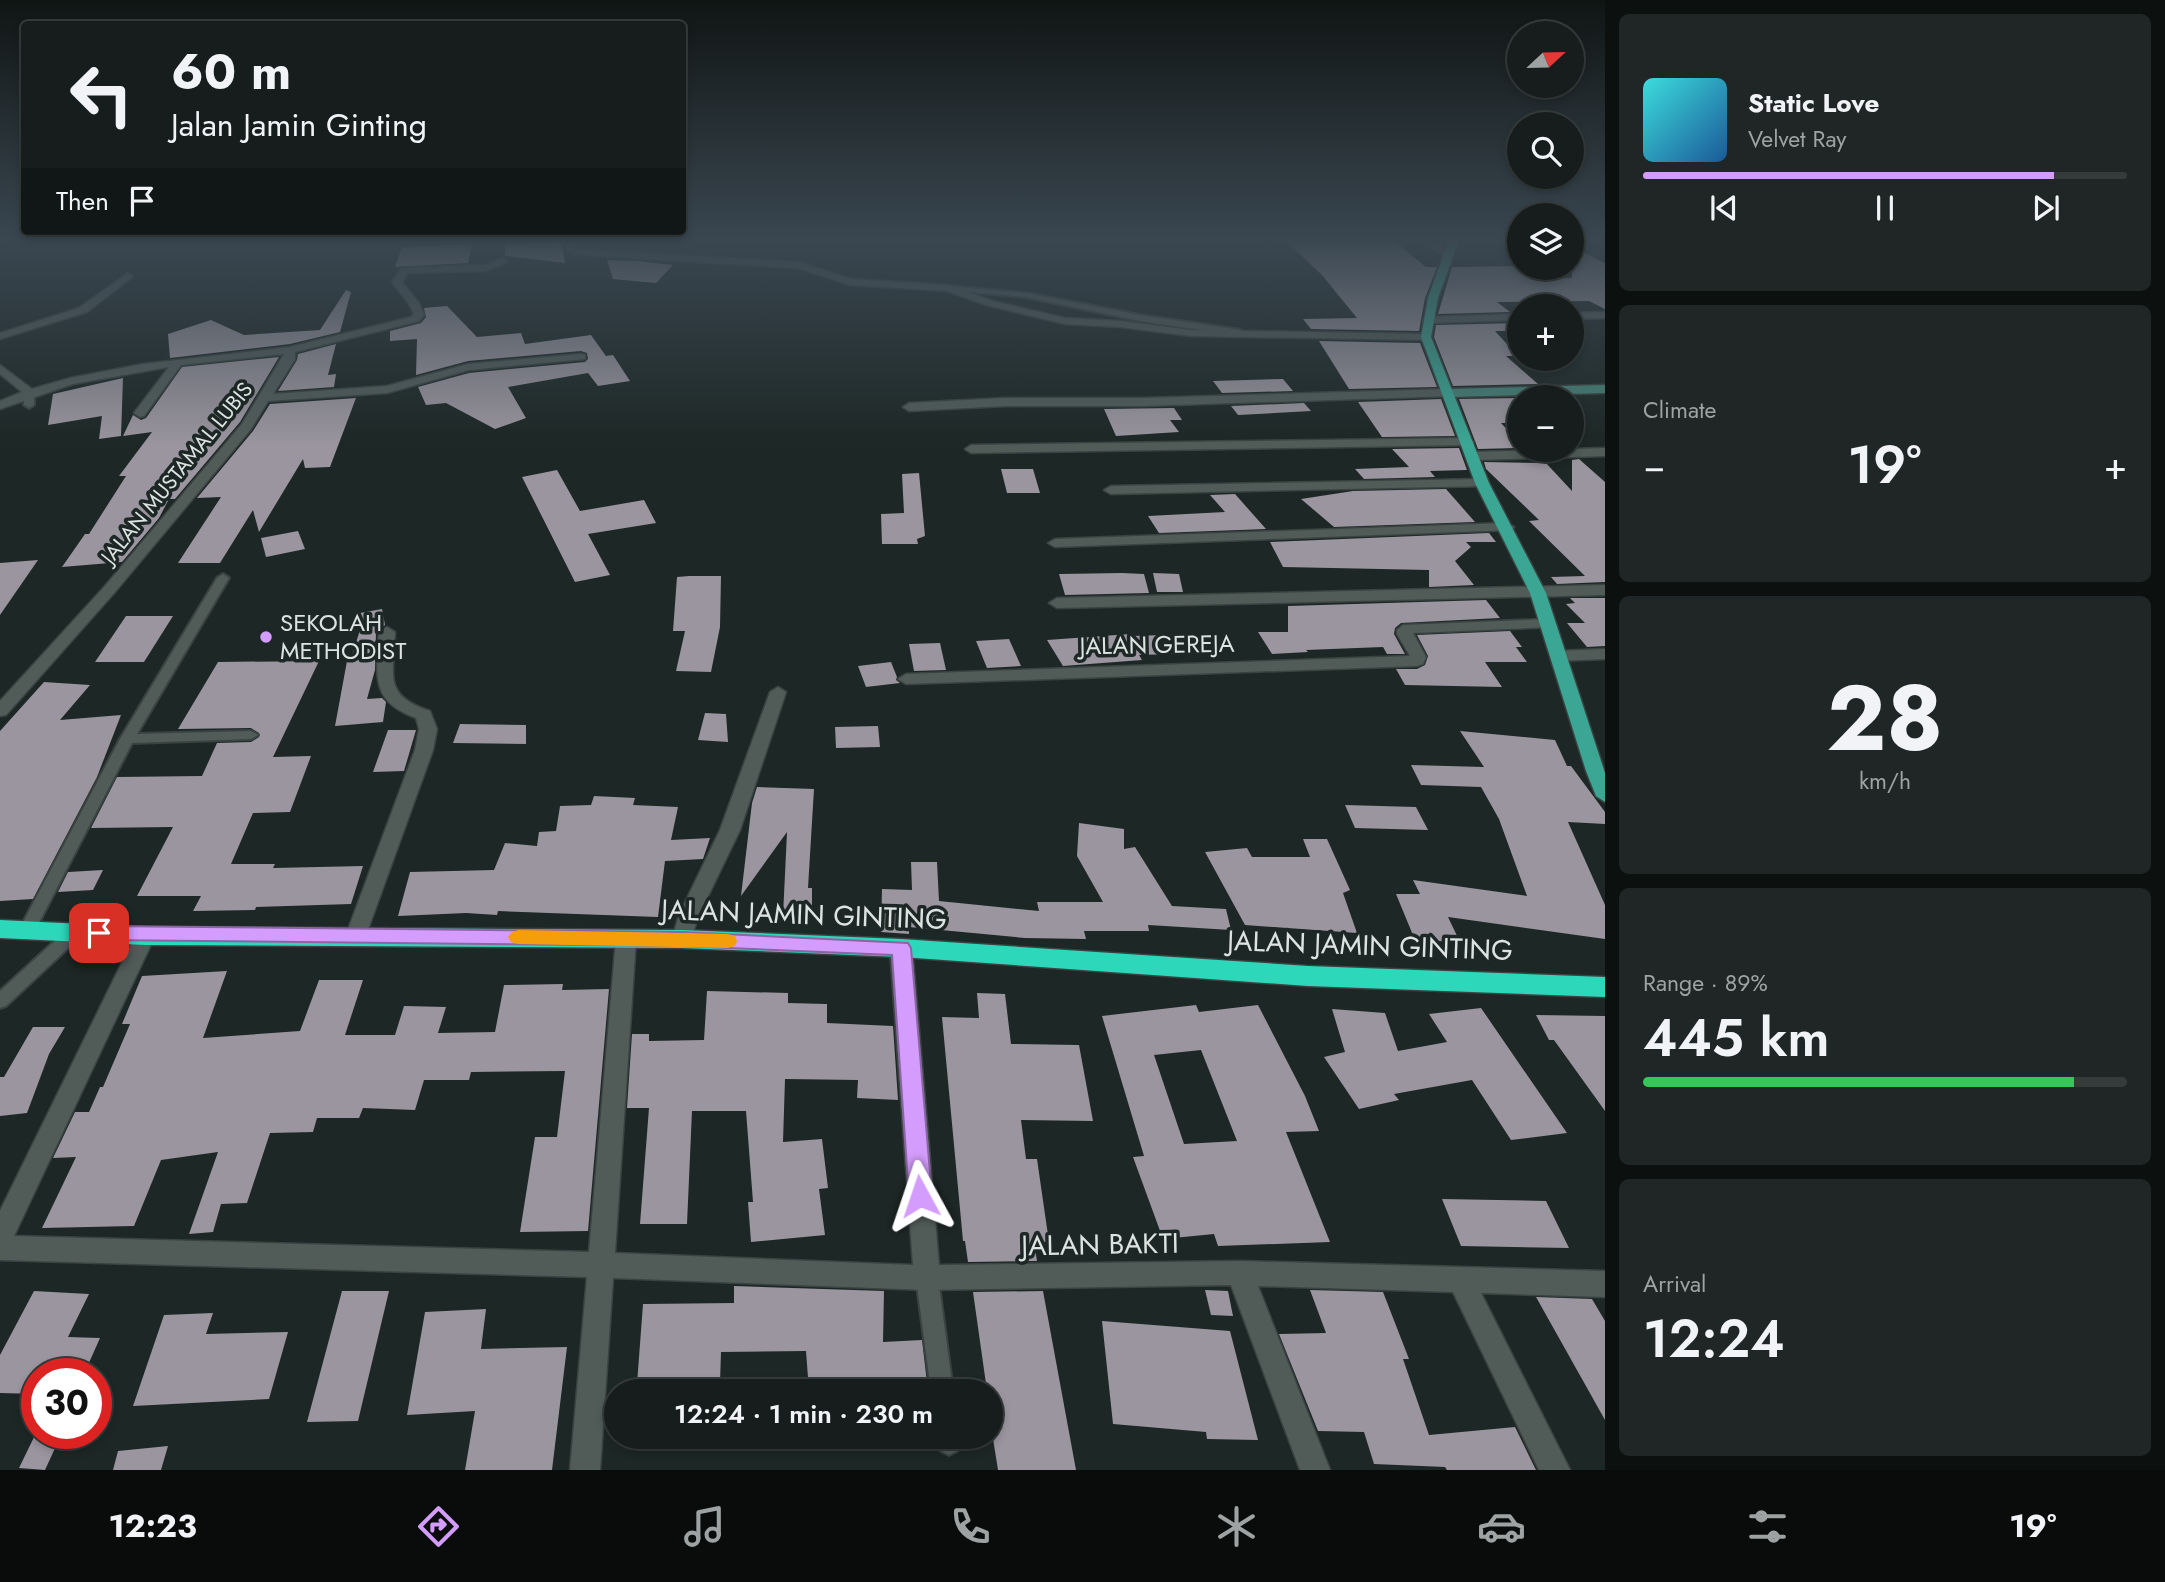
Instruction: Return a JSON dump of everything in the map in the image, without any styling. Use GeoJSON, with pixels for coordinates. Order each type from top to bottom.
{"type":"FeatureCollection","features":[{"type":"Feature","properties":{"kind":"highway","name":"JALAN JAMIN GINTING"},"geometry":{"type":"LineString","coordinates":[[0,929],[145,936],[356,935],[682,939],[901,948],[1308,976],[1605,987]]}},
{"type":"Feature","properties":{"kind":"main road"},"geometry":{"type":"LineString","coordinates":[[1431,309],[1426,337],[1482,483],[1507,527],[1538,593],[1605,796]]}},
{"type":"Feature","properties":{"kind":"street"},"geometry":{"type":"LineString","coordinates":[[0,336],[85,309]]}},
{"type":"Feature","properties":{"kind":"street"},"geometry":{"type":"LineString","coordinates":[[290,351],[415,319],[419,316],[416,309]]}},
{"type":"Feature","properties":{"kind":"street"},"geometry":{"type":"LineString","coordinates":[[1013,309],[1065,321],[1120,324],[1191,333],[1426,337]]}},
{"type":"Feature","properties":{"kind":"street"},"geometry":{"type":"LineString","coordinates":[[1584,316],[1605,315]]}},
{"type":"Feature","properties":{"kind":"street"},"geometry":{"type":"LineString","coordinates":[[1428,320],[1507,317]]}},
{"type":"Feature","properties":{"kind":"street","name":"JALAN MUSTAMAL LUBIS"},"geometry":{"type":"LineString","coordinates":[[0,405],[29,399],[105,373],[178,362],[290,351],[289,359],[267,398],[247,426],[110,589],[0,711]]}},
{"type":"Feature","properties":{"kind":"street"},"geometry":{"type":"LineString","coordinates":[[267,398],[387,389],[468,367],[581,357]]}},
{"type":"Feature","properties":{"kind":"street"},"geometry":{"type":"LineString","coordinates":[[140,414],[178,362]]}},
{"type":"Feature","properties":{"kind":"street"},"geometry":{"type":"LineString","coordinates":[[0,368],[29,399]]}},
{"type":"Feature","properties":{"kind":"street"},"geometry":{"type":"LineString","coordinates":[[909,407],[1005,401],[1143,401],[1605,389]]}},
{"type":"Feature","properties":{"kind":"street"},"geometry":{"type":"LineString","coordinates":[[971,449],[1470,449],[1605,452]]}},
{"type":"Feature","properties":{"kind":"street"},"geometry":{"type":"LineString","coordinates":[[1111,490],[1482,483]]}},
{"type":"Feature","properties":{"kind":"street"},"geometry":{"type":"LineString","coordinates":[[1055,543],[1507,527]]}},
{"type":"Feature","properties":{"kind":"street"},"geometry":{"type":"LineString","coordinates":[[1057,603],[1605,590]]}},
{"type":"Feature","properties":{"kind":"street","name":"JALAN GEREJA"},"geometry":{"type":"LineString","coordinates":[[905,678],[1414,660],[1405,635],[1405,630],[1409,628],[1547,624]]}},
{"type":"Feature","properties":{"kind":"street"},"geometry":{"type":"LineString","coordinates":[[356,935],[424,750],[428,729],[424,715],[397,703],[390,694],[386,682],[387,632]]}},
{"type":"Feature","properties":{"kind":"street"},"geometry":{"type":"LineString","coordinates":[[1558,656],[1605,654]]}},
{"type":"Feature","properties":{"kind":"street"},"geometry":{"type":"LineString","coordinates":[[682,939],[689,915],[730,830],[778,692]]}},
{"type":"Feature","properties":{"kind":"street"},"geometry":{"type":"LineString","coordinates":[[0,1238],[145,936]]}},
{"type":"Feature","properties":{"kind":"street"},"geometry":{"type":"LineString","coordinates":[[585,1470],[626,939]]}},
{"type":"Feature","properties":{"kind":"street"},"geometry":{"type":"LineString","coordinates":[[901,948],[927,1279]]}},
{"type":"Feature","properties":{"kind":"street","name":"JALAN BAKTI"},"geometry":{"type":"LineString","coordinates":[[0,1248],[600,1265],[927,1279],[1240,1273],[1605,1284]]}},
{"type":"Feature","properties":{"kind":"street"},"geometry":{"type":"LineString","coordinates":[[1240,1273],[1315,1470]]}},
{"type":"Feature","properties":{"kind":"street"},"geometry":{"type":"LineString","coordinates":[[1461,1280],[1555,1470]]}},
{"type":"Feature","properties":{"kind":"lane"},"geometry":{"type":"LineString","coordinates":[[1092,309],[1241,333]]}},
{"type":"Feature","properties":{"kind":"lane"},"geometry":{"type":"LineString","coordinates":[[27,930],[127,739],[223,578]]}},
{"type":"Feature","properties":{"kind":"lane"},"geometry":{"type":"LineString","coordinates":[[127,739],[251,735]]}},
{"type":"Feature","properties":{"kind":"lane"},"geometry":{"type":"LineString","coordinates":[[0,1001],[75,932]]}},
{"type":"Feature","properties":{"kind":"lane"},"geometry":{"type":"LineString","coordinates":[[927,1279],[940,1379]]}},
{"type":"Feature","properties":{"kind":"building"},"geometry":{"type":"Polygon","coordinates":[[[334,309],[346,309],[340,332],[290,344],[170,358],[168,334],[211,320],[244,335],[320,330],[334,309]]]}},
{"type":"Feature","properties":{"kind":"building"},"geometry":{"type":"Polygon","coordinates":[[[424,309],[450,309],[477,337],[521,333],[525,344],[591,335],[606,356],[613,355],[630,381],[598,386],[588,373],[508,387],[526,418],[495,429],[446,403],[426,405],[418,387],[469,373],[585,362],[588,359],[587,353],[581,351],[468,361],[416,375],[417,339],[390,341],[390,331],[421,323],[426,317],[424,309]]]}},
{"type":"Feature","properties":{"kind":"building"},"geometry":{"type":"Polygon","coordinates":[[[1349,309],[1423,309],[1419,331],[1311,329],[1303,319],[1357,318],[1349,309]]]}},
{"type":"Feature","properties":{"kind":"building"},"geometry":{"type":"Polygon","coordinates":[[[1440,309],[1506,309],[1507,312],[1438,314],[1440,309]]]}},
{"type":"Feature","properties":{"kind":"building"},"geometry":{"type":"Polygon","coordinates":[[[1507,323],[1507,331],[1495,331],[1507,344],[1507,371],[1523,371],[1538,384],[1453,386],[1434,337],[1436,325],[1507,323]]]}},
{"type":"Feature","properties":{"kind":"building"},"geometry":{"type":"Polygon","coordinates":[[[1319,341],[1420,343],[1437,387],[1349,389],[1319,341]]]}},
{"type":"Feature","properties":{"kind":"building"},"geometry":{"type":"Polygon","coordinates":[[[336,344],[328,375],[336,374],[334,387],[278,391],[298,354],[336,344]]]}},
{"type":"Feature","properties":{"kind":"building"},"geometry":{"type":"Polygon","coordinates":[[[279,357],[240,422],[175,499],[169,499],[159,518],[122,562],[62,567],[85,534],[89,534],[126,476],[119,476],[152,432],[123,436],[133,415],[141,420],[146,418],[182,367],[279,357]]]}},
{"type":"Feature","properties":{"kind":"building"},"geometry":{"type":"Polygon","coordinates":[[[123,378],[121,436],[99,439],[102,416],[48,425],[53,394],[123,378]]]}},
{"type":"Feature","properties":{"kind":"building"},"geometry":{"type":"Polygon","coordinates":[[[1283,379],[1293,391],[1222,393],[1213,381],[1283,379]]]}},
{"type":"Feature","properties":{"kind":"building"},"geometry":{"type":"Polygon","coordinates":[[[356,398],[330,467],[305,468],[303,459],[259,532],[253,510],[220,563],[178,563],[221,497],[197,498],[253,431],[270,404],[356,398]]]}},
{"type":"Feature","properties":{"kind":"building"},"geometry":{"type":"Polygon","coordinates":[[[1507,398],[1507,423],[1501,423],[1507,429],[1507,448],[1478,449],[1459,399],[1507,398]]]}},
{"type":"Feature","properties":{"kind":"building"},"geometry":{"type":"Polygon","coordinates":[[[1441,399],[1455,436],[1382,437],[1358,402],[1441,399]]]}},
{"type":"Feature","properties":{"kind":"building"},"geometry":{"type":"Polygon","coordinates":[[[1304,403],[1311,411],[1238,415],[1231,406],[1304,403]]]}},
{"type":"Feature","properties":{"kind":"building"},"geometry":{"type":"Polygon","coordinates":[[[1174,408],[1182,420],[1170,420],[1179,432],[1116,436],[1104,409],[1174,408]]]}},
{"type":"Feature","properties":{"kind":"building"},"geometry":{"type":"Polygon","coordinates":[[[1459,448],[1467,470],[1430,471],[1435,477],[1364,479],[1355,469],[1409,467],[1392,449],[1459,448]]]}},
{"type":"Feature","properties":{"kind":"building"},"geometry":{"type":"Polygon","coordinates":[[[1484,462],[1546,463],[1572,491],[1572,462],[1582,462],[1605,482],[1605,582],[1557,584],[1551,577],[1585,576],[1529,521],[1539,520],[1486,469],[1484,462]]]}},
{"type":"Feature","properties":{"kind":"building"},"geometry":{"type":"Polygon","coordinates":[[[1001,469],[1033,469],[1040,493],[1007,493],[1001,469]]]}},
{"type":"Feature","properties":{"kind":"building"},"geometry":{"type":"Polygon","coordinates":[[[557,470],[580,511],[644,500],[656,523],[588,534],[610,575],[575,582],[522,477],[557,470]]]}},
{"type":"Feature","properties":{"kind":"building"},"geometry":{"type":"Polygon","coordinates":[[[919,473],[925,536],[917,539],[918,544],[882,544],[881,514],[904,513],[902,474],[919,473]]]}},
{"type":"Feature","properties":{"kind":"building"},"geometry":{"type":"Polygon","coordinates":[[[1446,489],[1475,522],[1334,527],[1301,499],[1353,491],[1446,489]]]}},
{"type":"Feature","properties":{"kind":"building"},"geometry":{"type":"Polygon","coordinates":[[[1235,494],[1266,529],[1159,533],[1148,516],[1225,512],[1210,495],[1235,494]]]}},
{"type":"Feature","properties":{"kind":"building"},"geometry":{"type":"Polygon","coordinates":[[[298,531],[305,549],[266,557],[261,538],[298,531]]]}},
{"type":"Feature","properties":{"kind":"building"},"geometry":{"type":"Polygon","coordinates":[[[1489,533],[1496,542],[1466,542],[1471,547],[1455,561],[1474,585],[1429,587],[1429,570],[1283,567],[1270,542],[1489,533]]]}},
{"type":"Feature","properties":{"kind":"building"},"geometry":{"type":"Polygon","coordinates":[[[38,560],[0,615],[0,563],[38,560]]]}},
{"type":"Feature","properties":{"kind":"building"},"geometry":{"type":"Polygon","coordinates":[[[1153,573],[1179,574],[1183,592],[1157,592],[1153,573]]]}},
{"type":"Feature","properties":{"kind":"building"},"geometry":{"type":"Polygon","coordinates":[[[1059,574],[1144,574],[1149,593],[1065,595],[1059,574]]]}},
{"type":"Feature","properties":{"kind":"building"},"geometry":{"type":"Polygon","coordinates":[[[721,576],[720,627],[711,672],[676,671],[685,631],[673,631],[677,577],[721,576]]]}},
{"type":"Feature","properties":{"kind":"building"},"geometry":{"type":"Polygon","coordinates":[[[1570,598],[1605,598],[1605,646],[1587,647],[1567,623],[1585,623],[1566,604],[1575,603],[1570,598]]]}},
{"type":"Feature","properties":{"kind":"building"},"geometry":{"type":"Polygon","coordinates":[[[1486,600],[1500,618],[1401,623],[1395,628],[1394,634],[1405,654],[1387,654],[1383,647],[1272,654],[1258,632],[1288,632],[1288,606],[1486,600]]]}},
{"type":"Feature","properties":{"kind":"building"},"geometry":{"type":"Polygon","coordinates":[[[382,609],[385,625],[376,632],[375,670],[367,699],[382,698],[386,702],[383,722],[335,726],[347,661],[350,661],[362,624],[360,613],[382,609]]]}},
{"type":"Feature","properties":{"kind":"building"},"geometry":{"type":"Polygon","coordinates":[[[126,616],[173,616],[144,662],[95,662],[126,616]]]}},
{"type":"Feature","properties":{"kind":"building"},"geometry":{"type":"Polygon","coordinates":[[[1510,631],[1522,647],[1516,647],[1527,662],[1485,662],[1502,687],[1405,685],[1396,669],[1417,669],[1425,665],[1428,656],[1417,635],[1510,631]]]}},
{"type":"Feature","properties":{"kind":"building"},"geometry":{"type":"Polygon","coordinates":[[[1130,634],[1199,634],[1209,653],[1139,655],[1142,660],[1063,666],[1047,640],[1130,634]]]}},
{"type":"Feature","properties":{"kind":"building"},"geometry":{"type":"Polygon","coordinates":[[[1009,639],[1021,666],[987,668],[976,641],[1009,639]]]}},
{"type":"Feature","properties":{"kind":"building"},"geometry":{"type":"Polygon","coordinates":[[[940,643],[946,670],[914,671],[909,644],[940,643]]]}},
{"type":"Feature","properties":{"kind":"building"},"geometry":{"type":"Polygon","coordinates":[[[319,661],[273,757],[311,756],[290,812],[253,813],[231,864],[275,864],[273,868],[363,866],[351,904],[193,911],[201,896],[137,896],[173,827],[91,828],[117,777],[202,776],[217,743],[251,742],[259,737],[259,733],[251,728],[178,729],[218,662],[319,661]]]}},
{"type":"Feature","properties":{"kind":"building"},"geometry":{"type":"Polygon","coordinates":[[[891,662],[896,680],[900,683],[866,687],[858,666],[891,662]]]}},
{"type":"Feature","properties":{"kind":"building"},"geometry":{"type":"Polygon","coordinates":[[[44,682],[90,685],[60,720],[121,715],[97,777],[33,899],[0,901],[0,731],[44,682]]]}},
{"type":"Feature","properties":{"kind":"building"},"geometry":{"type":"Polygon","coordinates":[[[705,713],[726,714],[728,742],[698,740],[705,713]]]}},
{"type":"Feature","properties":{"kind":"building"},"geometry":{"type":"Polygon","coordinates":[[[460,724],[526,725],[526,744],[453,743],[460,724]]]}},
{"type":"Feature","properties":{"kind":"building"},"geometry":{"type":"Polygon","coordinates":[[[878,726],[880,747],[836,748],[835,727],[878,726]]]}},
{"type":"Feature","properties":{"kind":"building"},"geometry":{"type":"Polygon","coordinates":[[[388,730],[416,730],[404,771],[373,772],[388,730]]]}},
{"type":"Feature","properties":{"kind":"building"},"geometry":{"type":"Polygon","coordinates":[[[1460,731],[1555,740],[1567,766],[1571,766],[1605,812],[1605,824],[1568,822],[1605,905],[1605,939],[1448,917],[1460,942],[1415,940],[1396,894],[1420,894],[1413,880],[1527,896],[1499,819],[1481,787],[1421,785],[1411,765],[1484,767],[1460,731]]]}},
{"type":"Feature","properties":{"kind":"building"},"geometry":{"type":"Polygon","coordinates":[[[757,787],[814,789],[808,888],[812,888],[812,916],[783,916],[787,832],[741,896],[752,803],[757,787]]]}},
{"type":"Feature","properties":{"kind":"building"},"geometry":{"type":"Polygon","coordinates":[[[594,796],[635,798],[633,805],[678,807],[671,840],[710,838],[703,859],[665,861],[658,917],[498,911],[497,915],[466,913],[398,916],[410,872],[494,870],[505,843],[537,846],[539,832],[556,831],[560,806],[591,805],[594,796]]]}},
{"type":"Feature","properties":{"kind":"building"},"geometry":{"type":"Polygon","coordinates":[[[1345,805],[1416,807],[1428,830],[1355,828],[1345,805]]]}},
{"type":"Feature","properties":{"kind":"building"},"geometry":{"type":"Polygon","coordinates":[[[1079,823],[1124,829],[1124,849],[1135,847],[1172,906],[1226,909],[1231,930],[1148,925],[1149,931],[1084,931],[1086,939],[1025,938],[909,927],[909,934],[881,932],[882,889],[912,890],[911,862],[937,862],[939,901],[1039,911],[1037,902],[1103,902],[1077,856],[1079,823]]]}},
{"type":"Feature","properties":{"kind":"building"},"geometry":{"type":"Polygon","coordinates":[[[1303,839],[1327,839],[1350,890],[1343,893],[1357,933],[1245,925],[1205,852],[1247,848],[1252,857],[1310,857],[1303,839]]]}},
{"type":"Feature","properties":{"kind":"building"},"geometry":{"type":"Polygon","coordinates":[[[103,870],[93,890],[58,892],[68,872],[103,870]]]}},
{"type":"Feature","properties":{"kind":"building"},"geometry":{"type":"Polygon","coordinates":[[[227,971],[203,1038],[300,1031],[319,980],[363,980],[345,1035],[395,1035],[404,1006],[446,1007],[438,1033],[495,1032],[504,985],[563,984],[562,990],[609,989],[588,1231],[520,1232],[535,1137],[557,1137],[565,1071],[471,1072],[469,1080],[424,1080],[415,1110],[363,1108],[359,1118],[317,1118],[313,1132],[270,1133],[247,1203],[221,1204],[213,1232],[189,1234],[218,1152],[161,1160],[134,1226],[42,1228],[76,1157],[53,1158],[75,1112],[89,1112],[100,1087],[103,1087],[130,1024],[122,1024],[142,976],[227,971]]]}},
{"type":"Feature","properties":{"kind":"building"},"geometry":{"type":"Polygon","coordinates":[[[707,991],[788,993],[788,1003],[827,1004],[827,1023],[893,1026],[898,1100],[857,1098],[858,1080],[785,1079],[783,1142],[822,1139],[828,1188],[819,1189],[825,1235],[751,1242],[748,1202],[753,1202],[746,1111],[692,1111],[687,1224],[640,1224],[649,1108],[627,1108],[632,1034],[649,1034],[649,1041],[704,1040],[707,991]]]}},
{"type":"Feature","properties":{"kind":"building"},"geometry":{"type":"Polygon","coordinates":[[[977,993],[1005,994],[1011,1044],[1079,1045],[1093,1121],[1021,1120],[1026,1159],[1037,1159],[1049,1242],[1034,1242],[1037,1261],[968,1262],[963,1241],[942,1017],[979,1018],[977,993]]]}},
{"type":"Feature","properties":{"kind":"building"},"geometry":{"type":"Polygon","coordinates":[[[1196,1005],[1199,1012],[1258,1005],[1305,1096],[1319,1131],[1286,1132],[1330,1242],[1218,1246],[1214,1234],[1163,1239],[1133,1157],[1144,1156],[1102,1016],[1196,1005]],[[1201,1050],[1154,1055],[1184,1144],[1237,1141],[1201,1050]]]}},
{"type":"Feature","properties":{"kind":"building"},"geometry":{"type":"Polygon","coordinates":[[[1481,1008],[1567,1133],[1511,1140],[1472,1080],[1394,1094],[1399,1100],[1359,1109],[1324,1057],[1345,1052],[1332,1009],[1385,1013],[1398,1051],[1447,1042],[1429,1014],[1481,1008]]]}},
{"type":"Feature","properties":{"kind":"building"},"geometry":{"type":"Polygon","coordinates":[[[1536,1015],[1605,1016],[1605,1111],[1554,1040],[1549,1040],[1536,1015]]]}},
{"type":"Feature","properties":{"kind":"building"},"geometry":{"type":"Polygon","coordinates":[[[33,1027],[65,1027],[49,1054],[27,1113],[0,1116],[0,1077],[4,1077],[33,1027]]]}},
{"type":"Feature","properties":{"kind":"building"},"geometry":{"type":"Polygon","coordinates":[[[1442,1199],[1546,1201],[1569,1248],[1461,1246],[1442,1199]]]}},
{"type":"Feature","properties":{"kind":"building"},"geometry":{"type":"Polygon","coordinates":[[[734,1286],[884,1291],[883,1342],[922,1340],[927,1379],[808,1379],[806,1351],[721,1352],[720,1379],[637,1379],[643,1304],[734,1303],[734,1286]]]}},
{"type":"Feature","properties":{"kind":"building"},"geometry":{"type":"Polygon","coordinates":[[[1205,1290],[1228,1291],[1233,1316],[1211,1315],[1205,1290]]]}},
{"type":"Feature","properties":{"kind":"building"},"geometry":{"type":"Polygon","coordinates":[[[1310,1290],[1383,1292],[1409,1359],[1403,1359],[1429,1435],[1515,1427],[1536,1470],[1447,1470],[1445,1467],[1374,1464],[1364,1432],[1318,1431],[1279,1334],[1326,1333],[1310,1290]]]}},
{"type":"Feature","properties":{"kind":"building"},"geometry":{"type":"Polygon","coordinates":[[[34,1291],[89,1294],[68,1337],[100,1338],[91,1358],[21,1358],[21,1394],[0,1393],[0,1355],[34,1291]]]}},
{"type":"Feature","properties":{"kind":"building"},"geometry":{"type":"Polygon","coordinates":[[[342,1291],[389,1291],[358,1421],[307,1422],[342,1291]]]}},
{"type":"Feature","properties":{"kind":"building"},"geometry":{"type":"Polygon","coordinates":[[[1043,1291],[1076,1470],[998,1470],[995,1449],[1003,1449],[1003,1379],[985,1379],[973,1292],[1043,1291]]]}},
{"type":"Feature","properties":{"kind":"building"},"geometry":{"type":"Polygon","coordinates":[[[1536,1297],[1592,1299],[1605,1321],[1605,1420],[1536,1297]]]}},
{"type":"Feature","properties":{"kind":"building"},"geometry":{"type":"Polygon","coordinates":[[[486,1309],[481,1349],[567,1347],[552,1470],[465,1470],[475,1411],[407,1415],[425,1312],[486,1309]]]}},
{"type":"Feature","properties":{"kind":"building"},"geometry":{"type":"Polygon","coordinates":[[[213,1313],[206,1334],[288,1332],[269,1399],[133,1406],[164,1315],[213,1313]]]}},
{"type":"Feature","properties":{"kind":"building"},"geometry":{"type":"Polygon","coordinates":[[[1102,1321],[1230,1331],[1258,1440],[1207,1439],[1206,1432],[1113,1424],[1102,1321]]]}},
{"type":"Feature","properties":{"kind":"building"},"geometry":{"type":"Polygon","coordinates":[[[168,1446],[161,1470],[113,1470],[118,1451],[168,1446]]]}},
{"type":"Feature","properties":{"kind":"building"},"geometry":{"type":"Polygon","coordinates":[[[28,1449],[55,1449],[45,1470],[19,1468],[28,1449]]]}},
{"type":"Feature","properties":{"kind":"slow traffic"},"geometry":{"type":"LineString","coordinates":[[518,937],[728,941]]}},
{"type":"Feature","properties":{"kind":"place","name":"SEKOLAH METHODIST"},"geometry":{"type":"Point","coordinates":[266,637]}},
{"type":"Feature","properties":{"kind":"route"},"geometry":{"type":"LineString","coordinates":[[99,933],[145,936],[356,935],[682,939],[901,948],[920,1196]]}}]}
